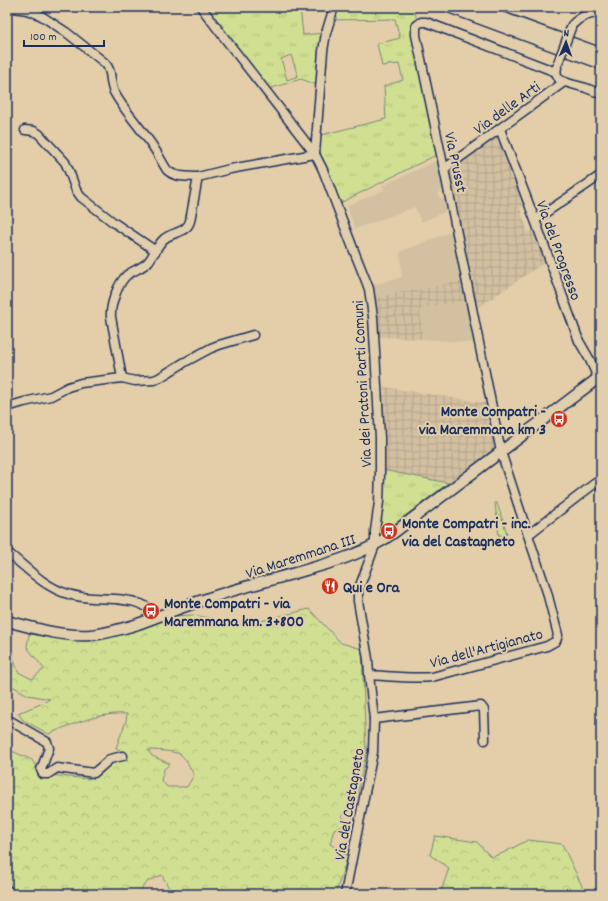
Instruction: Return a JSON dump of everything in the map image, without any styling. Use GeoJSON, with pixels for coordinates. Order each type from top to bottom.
{"type":"FeatureCollection","features":[{"type":"Feature","properties":{"kind":"highway"},"geometry":{"type":"LineString","coordinates":[[450,7],[601,63]]}},
{"type":"Feature","properties":{"kind":"highway"},"geometry":{"type":"LineString","coordinates":[[472,7],[601,54]]}},
{"type":"Feature","properties":{"kind":"main road","name":"Via Maremmana III"},"geometry":{"type":"LineString","coordinates":[[7,621],[77,636],[102,634],[160,616],[208,598],[357,554],[392,534],[600,377]]}},
{"type":"Feature","properties":{"kind":"street"},"geometry":{"type":"LineString","coordinates":[[7,7],[30,11],[42,16],[66,32],[105,63],[109,68],[111,85],[117,97],[151,142],[167,170],[176,175],[198,177],[230,169],[315,154],[323,51],[328,26],[334,7]]}},
{"type":"Feature","properties":{"kind":"street","name":"Via dei Pratoni Parti Comuni"},"geometry":{"type":"LineString","coordinates":[[201,7],[315,154],[369,289],[372,309],[380,450],[379,502],[375,531],[375,545]]}},
{"type":"Feature","properties":{"kind":"street"},"geometry":{"type":"LineString","coordinates":[[601,13],[592,13],[580,17],[572,25],[556,72],[558,78],[564,82],[601,94]]}},
{"type":"Feature","properties":{"kind":"street","name":"Via Prusst"},"geometry":{"type":"LineString","coordinates":[[501,452],[415,28],[421,22],[426,22],[556,72]]}},
{"type":"Feature","properties":{"kind":"street","name":"Via delle Arti"},"geometry":{"type":"LineString","coordinates":[[444,168],[564,82]]}},
{"type":"Feature","properties":{"kind":"street","name":"Via del Progresso"},"geometry":{"type":"LineString","coordinates":[[500,129],[579,341],[600,377]]}},
{"type":"Feature","properties":{"kind":"street"},"geometry":{"type":"LineString","coordinates":[[25,130],[34,131],[39,134],[61,157],[68,168],[76,190],[83,198],[113,222],[156,251]]}},
{"type":"Feature","properties":{"kind":"street"},"geometry":{"type":"LineString","coordinates":[[534,220],[601,175]]}},
{"type":"Feature","properties":{"kind":"street"},"geometry":{"type":"LineString","coordinates":[[122,378],[111,320],[112,307],[119,286],[130,274],[147,263],[164,240],[183,230],[189,224],[198,177]]}},
{"type":"Feature","properties":{"kind":"street"},"geometry":{"type":"LineString","coordinates":[[7,407],[51,396],[68,387],[78,384],[122,378],[135,381],[154,380],[211,348],[253,335]]}},
{"type":"Feature","properties":{"kind":"street","name":"Via dell'Artigianato"},"geometry":{"type":"LineString","coordinates":[[369,675],[415,678],[432,677],[547,646],[556,641],[558,635],[547,592],[501,452]]}},
{"type":"Feature","properties":{"kind":"street"},"geometry":{"type":"LineString","coordinates":[[528,535],[601,480]]}},
{"type":"Feature","properties":{"kind":"street","name":"Via del Castagneto"},"geometry":{"type":"LineString","coordinates":[[345,894],[373,752],[374,719],[368,659],[358,601],[358,592],[375,545]]}},
{"type":"Feature","properties":{"kind":"street"},"geometry":{"type":"LineString","coordinates":[[7,552],[37,576],[61,592],[82,597],[117,599],[133,602],[143,605],[160,616]]}},
{"type":"Feature","properties":{"kind":"street"},"geometry":{"type":"LineString","coordinates":[[374,719],[481,706],[484,710],[485,740]]}},
{"type":"Feature","properties":{"kind":"street"},"geometry":{"type":"LineString","coordinates":[[7,719],[47,742],[49,748],[41,770],[43,774],[48,774],[57,768],[94,772],[110,759],[122,756]]}},
{"type":"Feature","properties":{"kind":"shaded area"},"geometry":{"type":"Polygon","coordinates":[[[494,138],[499,141],[525,204],[520,208],[528,232],[533,230],[545,262],[476,309],[449,171],[451,168],[494,138]]]}},
{"type":"Feature","properties":{"kind":"shaded area"},"geometry":{"type":"Polygon","coordinates":[[[438,160],[443,189],[438,194],[439,198],[444,199],[447,211],[421,222],[415,207],[355,229],[347,206],[384,190],[382,186],[438,160]]]}},
{"type":"Feature","properties":{"kind":"shaded area"},"geometry":{"type":"Polygon","coordinates":[[[452,231],[462,281],[374,297],[372,285],[402,277],[400,252],[452,231]]]}},
{"type":"Feature","properties":{"kind":"shaded area"},"geometry":{"type":"Polygon","coordinates":[[[462,281],[465,301],[422,308],[420,311],[423,339],[378,337],[374,297],[462,281]]]}},
{"type":"Feature","properties":{"kind":"shaded area"},"geometry":{"type":"Polygon","coordinates":[[[465,301],[474,343],[423,339],[420,311],[422,308],[465,301]]]}},
{"type":"Feature","properties":{"kind":"shaded area"},"geometry":{"type":"Polygon","coordinates":[[[384,387],[486,403],[495,449],[448,483],[383,470],[381,407],[383,404],[383,394],[385,394],[384,387]]]}},
{"type":"Feature","properties":{"kind":"green space"},"geometry":{"type":"Polygon","coordinates":[[[201,7],[300,7],[303,35],[326,33],[320,86],[301,79],[265,90],[201,7]],[[291,55],[281,59],[287,80],[298,76],[291,55]]]}},
{"type":"Feature","properties":{"kind":"green space"},"geometry":{"type":"Polygon","coordinates":[[[334,7],[414,7],[444,151],[336,205],[315,154],[317,136],[386,119],[384,86],[403,80],[399,64],[382,66],[377,44],[400,38],[395,19],[330,20],[334,7]]]}},
{"type":"Feature","properties":{"kind":"green space"},"geometry":{"type":"Polygon","coordinates":[[[383,470],[448,483],[380,535],[377,532],[383,470]]]}},
{"type":"Feature","properties":{"kind":"green space"},"geometry":{"type":"Polygon","coordinates":[[[495,503],[497,503],[507,534],[499,536],[495,503]]]}},
{"type":"Feature","properties":{"kind":"green space"},"geometry":{"type":"Polygon","coordinates":[[[309,609],[341,643],[362,649],[366,753],[358,791],[342,816],[349,825],[334,829],[330,844],[348,856],[335,894],[171,894],[162,875],[148,881],[137,894],[42,894],[42,890],[29,892],[28,894],[13,894],[7,876],[7,749],[32,760],[40,774],[89,779],[114,758],[124,752],[116,748],[126,721],[127,714],[97,717],[67,726],[49,734],[23,720],[18,713],[50,699],[28,695],[14,687],[7,689],[7,640],[18,672],[32,679],[44,669],[27,647],[29,634],[101,640],[173,616],[193,615],[245,625],[309,609]],[[148,750],[152,756],[170,764],[164,769],[161,780],[167,787],[187,787],[194,775],[180,754],[148,750]]]}},
{"type":"Feature","properties":{"kind":"green space"},"geometry":{"type":"Polygon","coordinates":[[[435,836],[477,842],[491,857],[503,853],[528,840],[562,844],[582,886],[582,894],[437,894],[442,889],[449,868],[430,855],[435,836]]]}},
{"type":"Feature","properties":{"kind":"place","name":"Monte Compatri - via Maremmana km 3"},"geometry":{"type":"Point","coordinates":[559,419]}},
{"type":"Feature","properties":{"kind":"place","name":"Monte Compatri - inc. via del Castagneto"},"geometry":{"type":"Point","coordinates":[389,531]}},
{"type":"Feature","properties":{"kind":"place","name":"Qui e Ora"},"geometry":{"type":"Point","coordinates":[330,586]}},
{"type":"Feature","properties":{"kind":"place","name":"Monte Compatri - via Maremmana km. 3+800"},"geometry":{"type":"Point","coordinates":[151,611]}}]}
